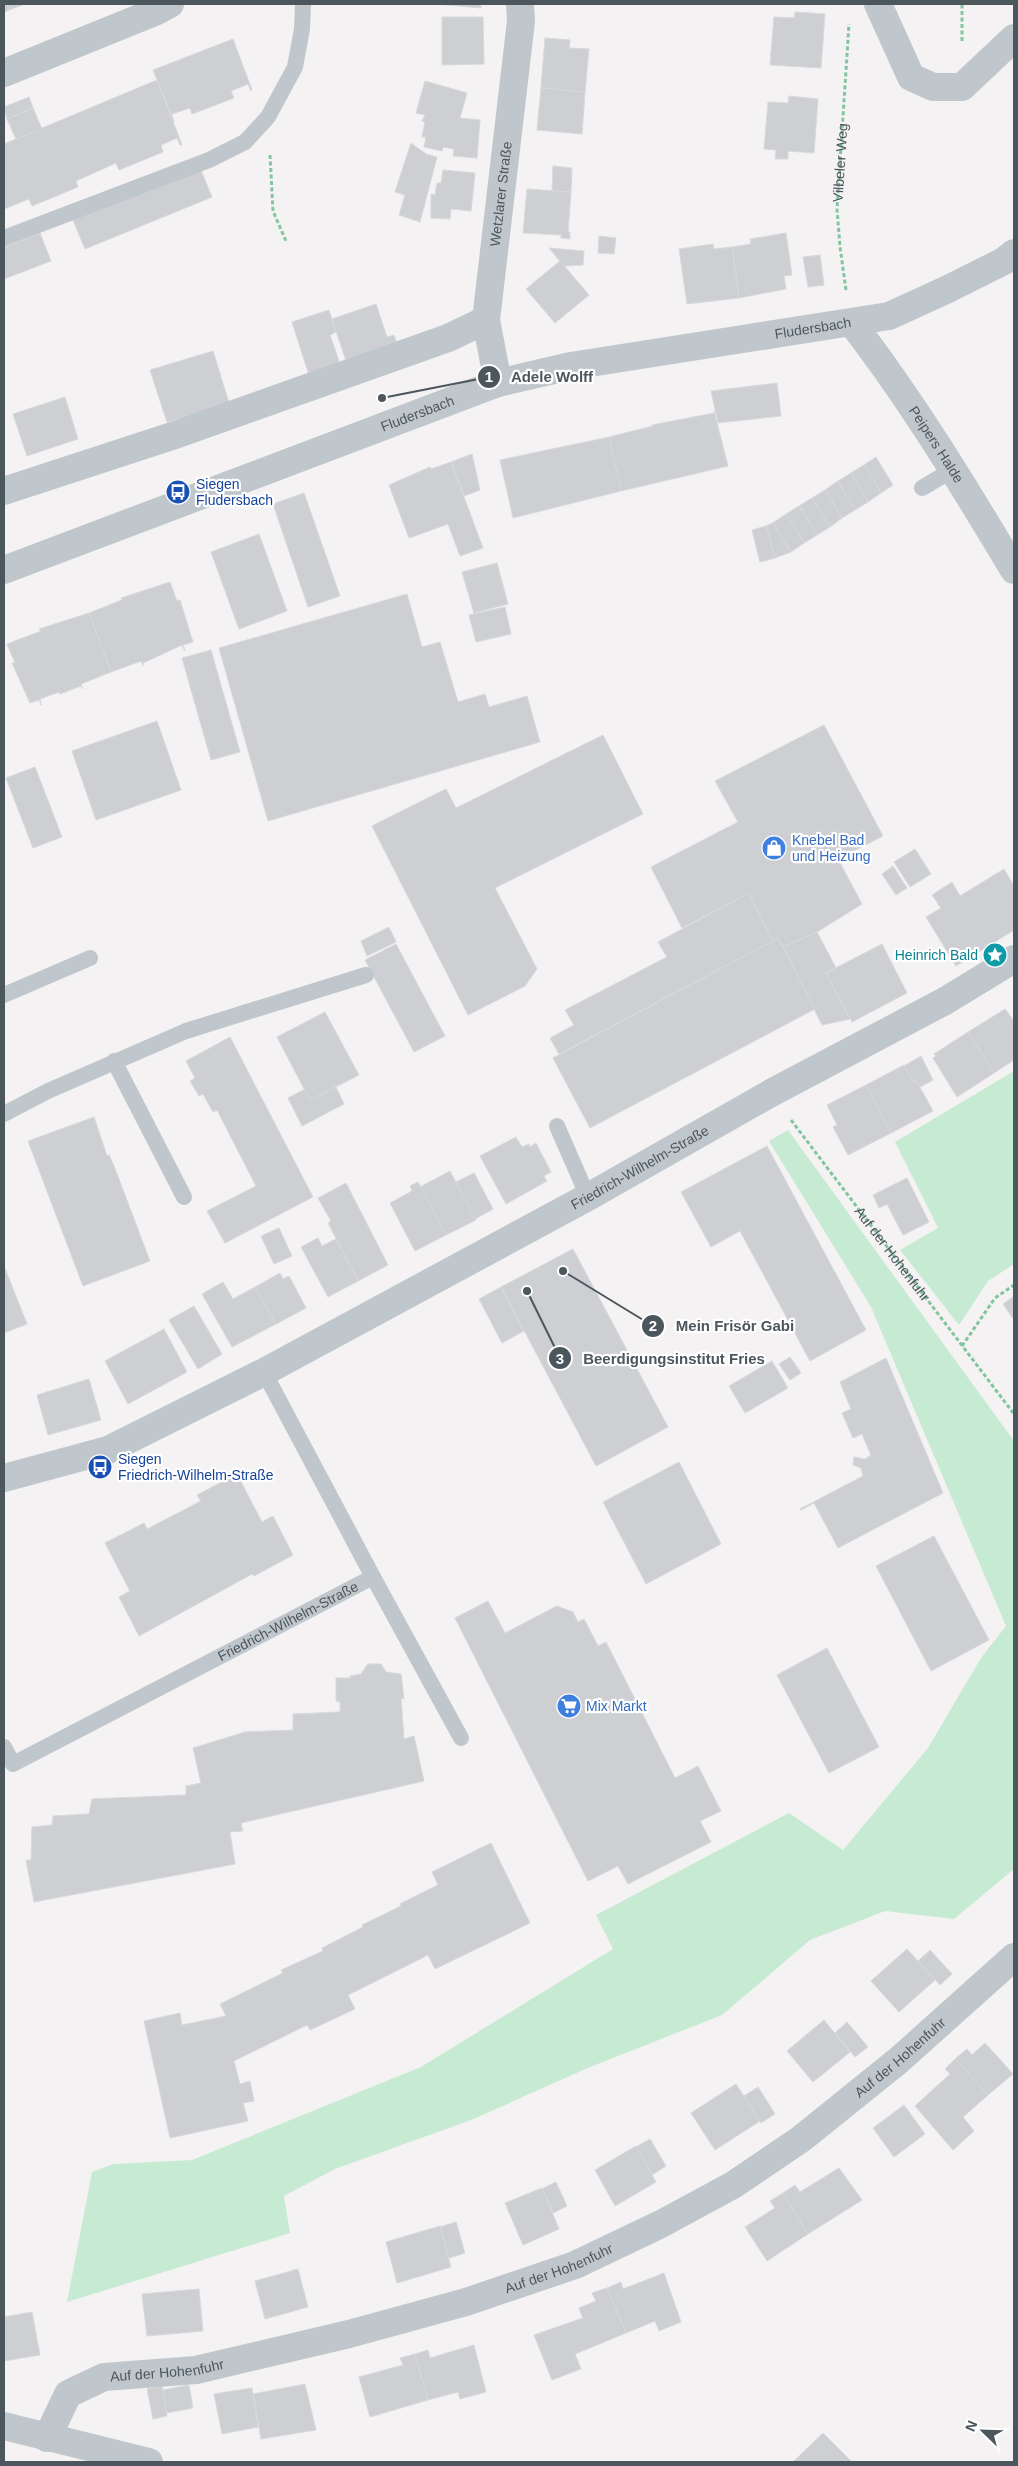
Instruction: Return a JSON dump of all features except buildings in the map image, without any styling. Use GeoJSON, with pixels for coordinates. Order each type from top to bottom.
{"type":"FeatureCollection","features":[{"type":"Feature","properties":{"kind":"street"},"geometry":{"type":"LineString","coordinates":[[4,73],[170,4]]}},
{"type":"Feature","properties":{"kind":"street","name":"Wetzlarer Straße"},"geometry":{"type":"LineString","coordinates":[[498,383],[486,320],[521,21],[520,4]]}},
{"type":"Feature","properties":{"kind":"street"},"geometry":{"type":"LineString","coordinates":[[878,4],[911,77],[933,87],[962,87],[1014,38]]}},
{"type":"Feature","properties":{"kind":"street","name":"Fludersbach"},"geometry":{"type":"LineString","coordinates":[[4,570],[498,383],[571,366],[889,316],[1004,261],[1014,253]]}},
{"type":"Feature","properties":{"kind":"street"},"geometry":{"type":"LineString","coordinates":[[4,491],[190,430],[448,338],[486,320]]}},
{"type":"Feature","properties":{"kind":"street","name":"Peipers Halde"},"geometry":{"type":"LineString","coordinates":[[852,323],[886,367],[954,469],[1014,570]]}},
{"type":"Feature","properties":{"kind":"street","name":"Friedrich-Wilhelm-Straße"},"geometry":{"type":"LineString","coordinates":[[4,1478],[108,1450],[264,1372],[588,1197],[771,1093],[945,1001],[1014,959]]}},
{"type":"Feature","properties":{"kind":"street","name":"Auf der Hohenfuhr"},"geometry":{"type":"LineString","coordinates":[[47,2438],[68,2394],[104,2377],[196,2370],[349,2334],[466,2302],[575,2265],[661,2224],[732,2184],[801,2139],[899,2060],[1014,1957]]}},
{"type":"Feature","properties":{"kind":"street"},"geometry":{"type":"LineString","coordinates":[[4,2426],[148,2462]]}},
{"type":"Feature","properties":{"kind":"lane"},"geometry":{"type":"LineString","coordinates":[[4,238],[210,160],[245,142],[268,117],[295,67],[302,29],[303,4]]}},
{"type":"Feature","properties":{"kind":"lane"},"geometry":{"type":"LineString","coordinates":[[922,488],[954,469]]}},
{"type":"Feature","properties":{"kind":"lane"},"geometry":{"type":"LineString","coordinates":[[4,995],[90,958]]}},
{"type":"Feature","properties":{"kind":"lane"},"geometry":{"type":"LineString","coordinates":[[4,1114],[114,1061],[186,1031],[366,975]]}},
{"type":"Feature","properties":{"kind":"lane"},"geometry":{"type":"LineString","coordinates":[[114,1061],[184,1197]]}},
{"type":"Feature","properties":{"kind":"lane"},"geometry":{"type":"LineString","coordinates":[[557,1126],[588,1197]]}},
{"type":"Feature","properties":{"kind":"lane","name":"Friedrich-Wilhelm-Straße"},"geometry":{"type":"LineString","coordinates":[[4,1746],[13,1764],[373,1577],[264,1372]]}},
{"type":"Feature","properties":{"kind":"lane"},"geometry":{"type":"LineString","coordinates":[[373,1577],[461,1738]]}},
{"type":"Feature","properties":{"kind":"path","name":"Vilbeler Weg"},"geometry":{"type":"LineString","coordinates":[[849,23],[837,209],[840,247],[852,323]]}},
{"type":"Feature","properties":{"kind":"path"},"geometry":{"type":"LineString","coordinates":[[268,117],[273,211],[286,241]]}},
{"type":"Feature","properties":{"kind":"path","name":"Auf der Hohenfuhr"},"geometry":{"type":"LineString","coordinates":[[771,1093],[1014,1414]]}},
{"type":"Feature","properties":{"kind":"path"},"geometry":{"type":"LineString","coordinates":[[962,1346],[995,1298],[1014,1286]]}},
{"type":"Feature","properties":{"kind":"green space"},"geometry":{"type":"Polygon","coordinates":[[[1014,1071],[1014,1264],[988,1281],[959,1325],[900,1250],[938,1228],[895,1142],[1014,1071]]]}},
{"type":"Feature","properties":{"kind":"green space"},"geometry":{"type":"Polygon","coordinates":[[[788,1130],[1014,1441],[1014,1869],[954,1919],[885,1911],[810,1940],[722,2015],[590,2067],[471,2120],[335,2169],[284,2196],[290,2233],[67,2302],[92,2172],[113,2164],[192,2160],[421,2067],[613,1949],[596,1915],[789,1813],[843,1850],[928,1748],[981,1658],[1006,1626],[871,1307],[769,1141],[788,1130]]]}},
{"type":"Feature","properties":{"kind":"place","name":"Adele Wolff"},"geometry":{"type":"Point","coordinates":[382,398]}},
{"type":"Feature","properties":{"kind":"place","name":"Siegen Fludersbach"},"geometry":{"type":"Point","coordinates":[178,492]}},
{"type":"Feature","properties":{"kind":"place","name":"Knebel Bad und Heizung"},"geometry":{"type":"Point","coordinates":[774,848]}},
{"type":"Feature","properties":{"kind":"place","name":"Heinrich Bald"},"geometry":{"type":"Point","coordinates":[995,955]}},
{"type":"Feature","properties":{"kind":"place","name":"Mein Frisör Gabi"},"geometry":{"type":"Point","coordinates":[563,1271]}},
{"type":"Feature","properties":{"kind":"place","name":"Beerdigungsinstitut Fries"},"geometry":{"type":"Point","coordinates":[527,1291]}},
{"type":"Feature","properties":{"kind":"place","name":"Siegen Friedrich-Wilhelm-Straße"},"geometry":{"type":"Point","coordinates":[100,1467]}},
{"type":"Feature","properties":{"kind":"place","name":"Mix Markt"},"geometry":{"type":"Point","coordinates":[569,1706]}}]}
